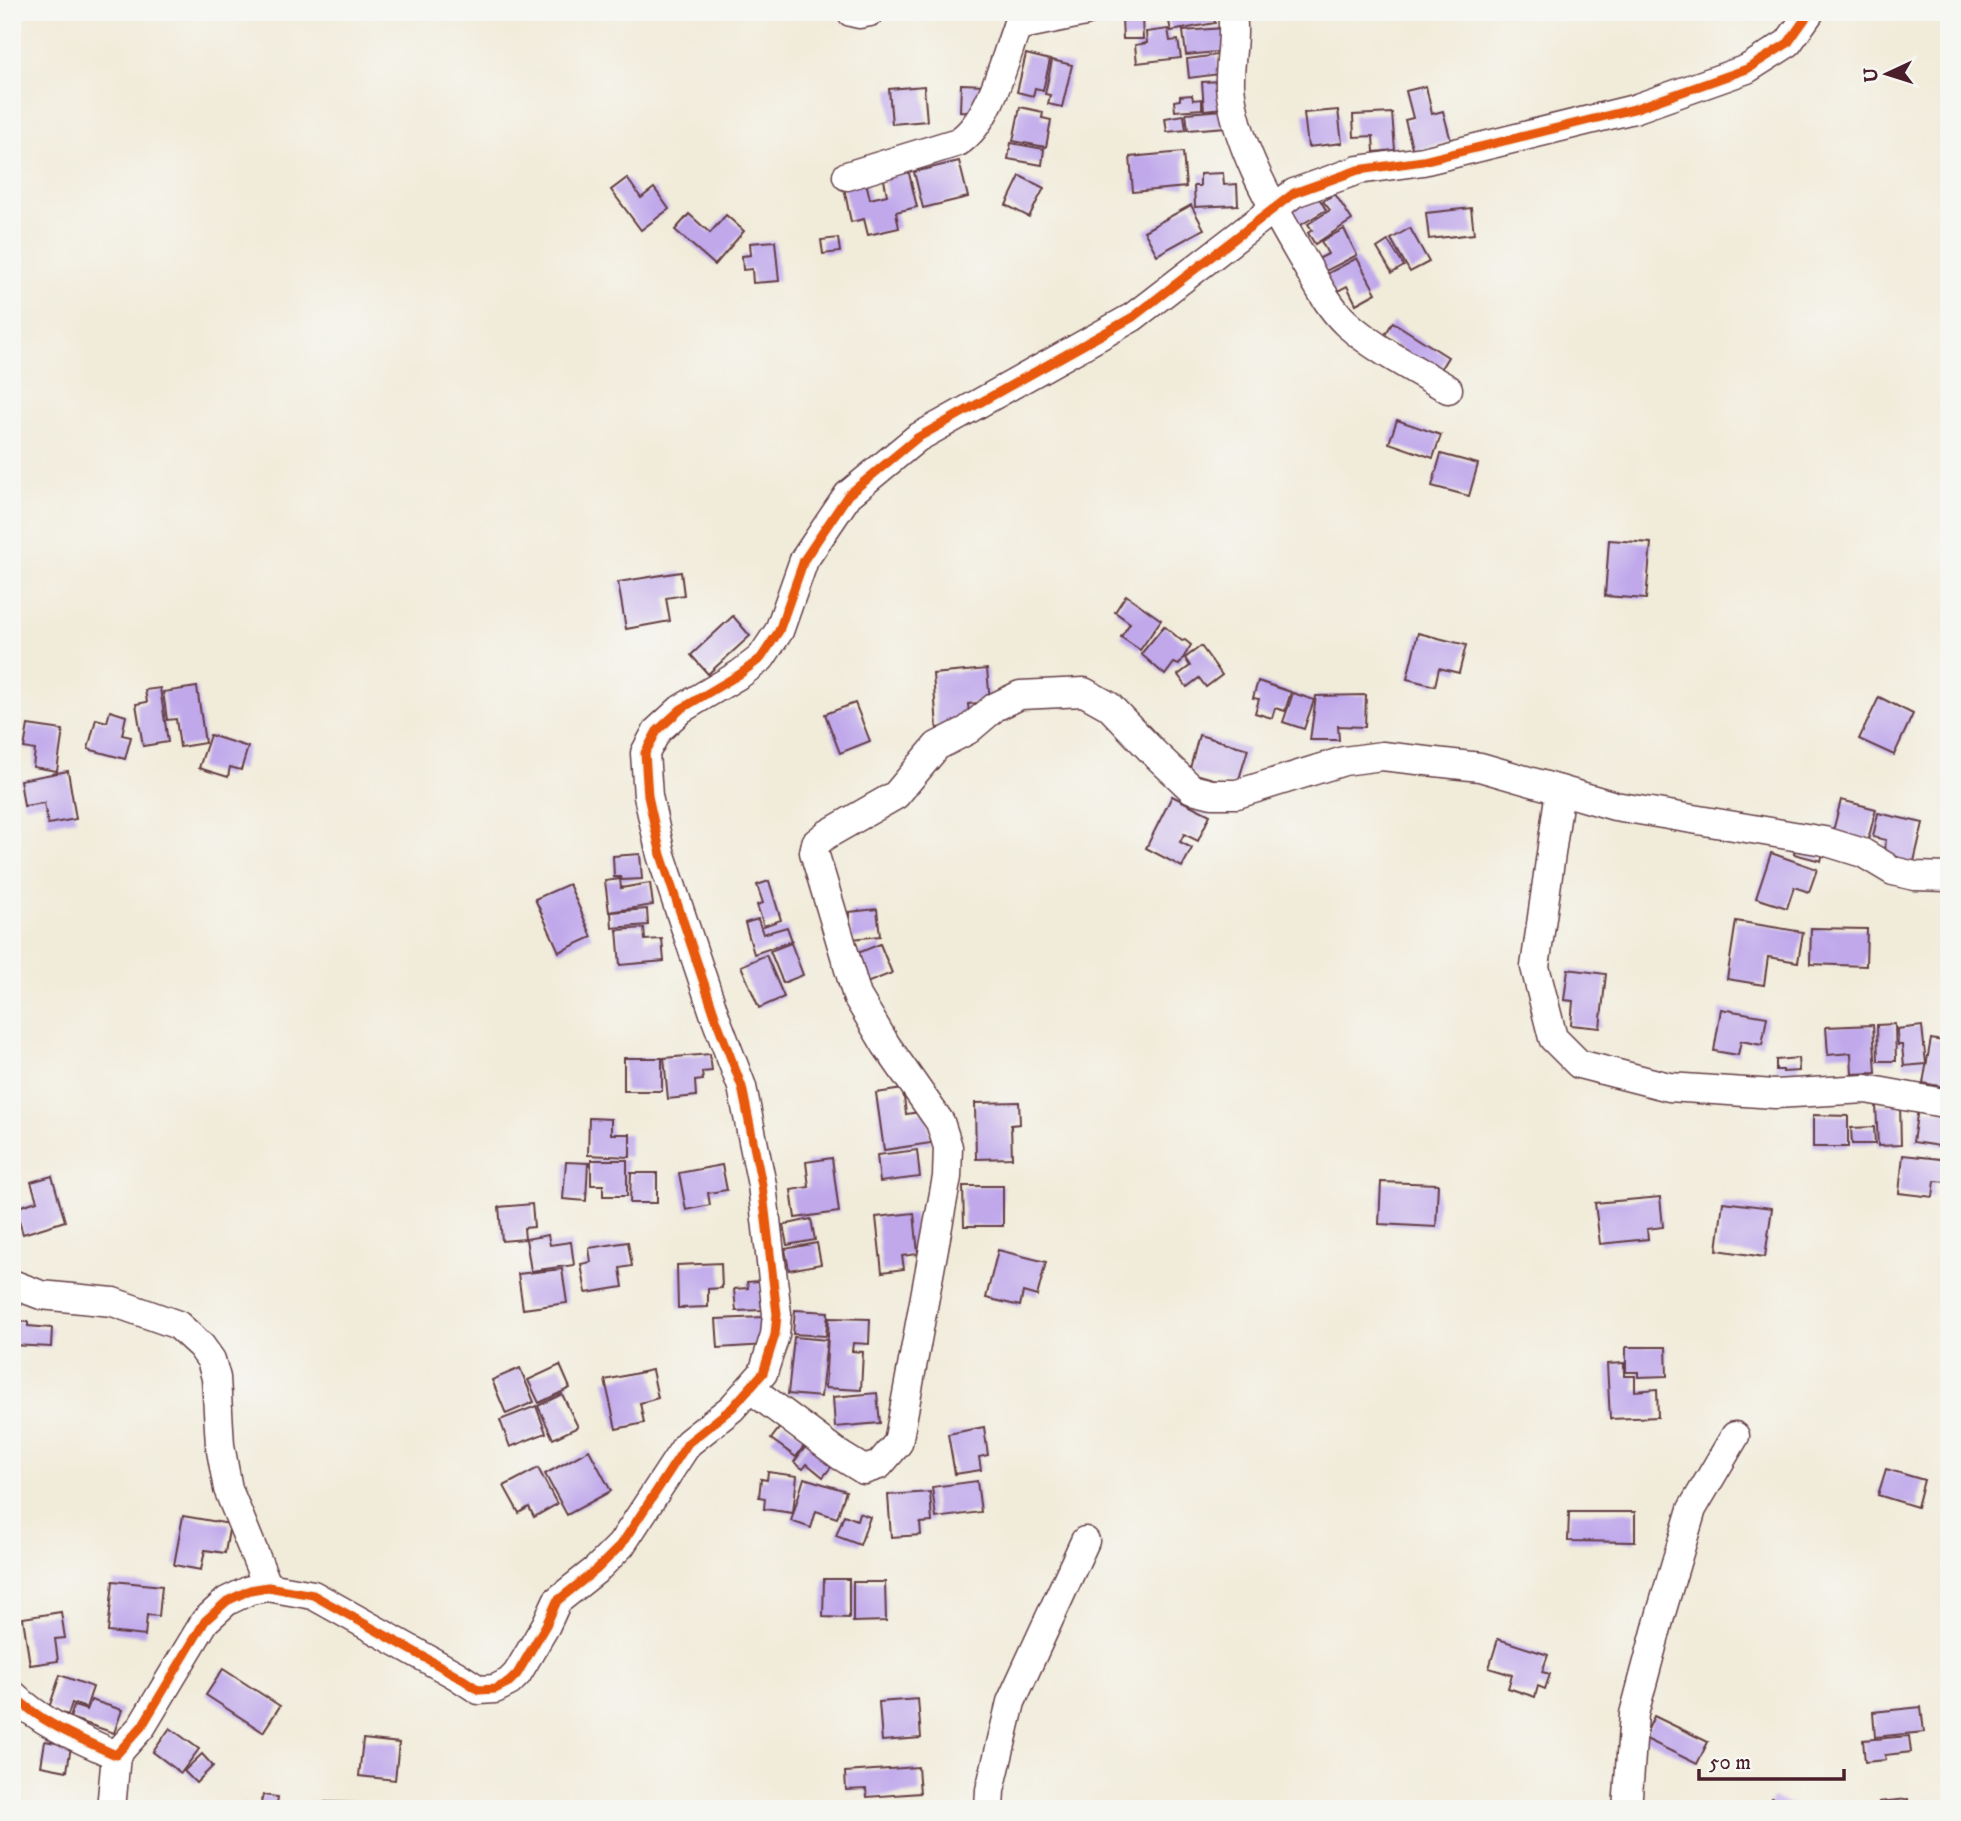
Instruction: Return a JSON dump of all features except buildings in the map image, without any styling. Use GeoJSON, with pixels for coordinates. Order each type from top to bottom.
{"type":"FeatureCollection","features":[{"type":"Feature","properties":{"kind":"street"},"geometry":{"type":"LineString","coordinates":[[851,12],[870,12]]}},
{"type":"Feature","properties":{"kind":"street"},"geometry":{"type":"LineString","coordinates":[[847,176],[958,142],[969,135],[983,117],[1020,19],[1085,12]]}},
{"type":"Feature","properties":{"kind":"street"},"geometry":{"type":"LineString","coordinates":[[1232,12],[1235,30],[1230,86],[1243,143],[1274,209],[1325,297],[1344,321],[1373,344],[1448,389]]}},
{"type":"Feature","properties":{"kind":"street"},"geometry":{"type":"LineString","coordinates":[[111,1809],[116,1755],[142,1726],[205,1621],[227,1601],[250,1590],[268,1587],[313,1595],[479,1690],[486,1691],[503,1686],[517,1674],[547,1625],[557,1601],[596,1570],[621,1545],[688,1443],[732,1408],[763,1373],[775,1335],[777,1314],[762,1185],[742,1087],[716,1019],[661,855],[648,796],[645,753],[657,731],[681,709],[740,674],[761,658],[779,631],[804,560],[848,495],[917,438],[1133,317],[1294,193],[1358,170],[1423,161],[1634,109],[1747,68],[1788,43],[1810,12]]}},
{"type":"Feature","properties":{"kind":"street"},"geometry":{"type":"LineString","coordinates":[[751,1389],[864,1470],[879,1465],[898,1443],[947,1177],[948,1147],[940,1122],[886,1045],[858,996],[814,852],[816,843],[825,835],[896,795],[937,746],[968,730],[1010,698],[1020,695],[1084,692],[1109,706],[1192,789],[1212,794],[1237,794],[1344,761],[1382,756],[1480,767],[1615,806],[1824,841],[1863,853],[1893,871],[1915,876],[1949,877]]}},
{"type":"Feature","properties":{"kind":"street"},"geometry":{"type":"LineString","coordinates":[[1560,790],[1535,967],[1553,1038],[1578,1064],[1669,1087],[1775,1094],[1866,1089],[1949,1104]]}},
{"type":"Feature","properties":{"kind":"street"},"geometry":{"type":"LineString","coordinates":[[12,1284],[41,1295],[113,1302],[178,1325],[201,1346],[211,1360],[216,1378],[220,1445],[228,1489],[268,1587]]}},
{"type":"Feature","properties":{"kind":"street"},"geometry":{"type":"LineString","coordinates":[[1628,1809],[1634,1714],[1661,1613],[1692,1509],[1735,1436]]}},
{"type":"Feature","properties":{"kind":"street"},"geometry":{"type":"LineString","coordinates":[[989,1809],[989,1790],[1012,1702],[1084,1541]]}},
{"type":"Feature","properties":{"kind":"street"},"geometry":{"type":"LineString","coordinates":[[12,1694],[24,1705],[67,1732],[116,1755]]}},
{"type":"Feature","properties":{"kind":"cycle path"},"geometry":{"type":"LineString","coordinates":[[12,1694],[48,1722],[116,1755],[142,1726],[205,1621],[227,1601],[250,1590],[268,1587],[313,1595],[479,1690],[495,1689],[509,1682],[517,1674],[557,1601],[596,1570],[621,1545],[688,1443],[732,1408],[763,1373],[775,1335],[777,1314],[762,1185],[742,1087],[716,1019],[661,855],[648,796],[645,753],[657,731],[681,709],[740,674],[761,658],[779,631],[804,560],[848,495],[917,438],[1133,317],[1294,193],[1358,170],[1423,161],[1634,109],[1747,69],[1788,43],[1810,12]]}}]}
